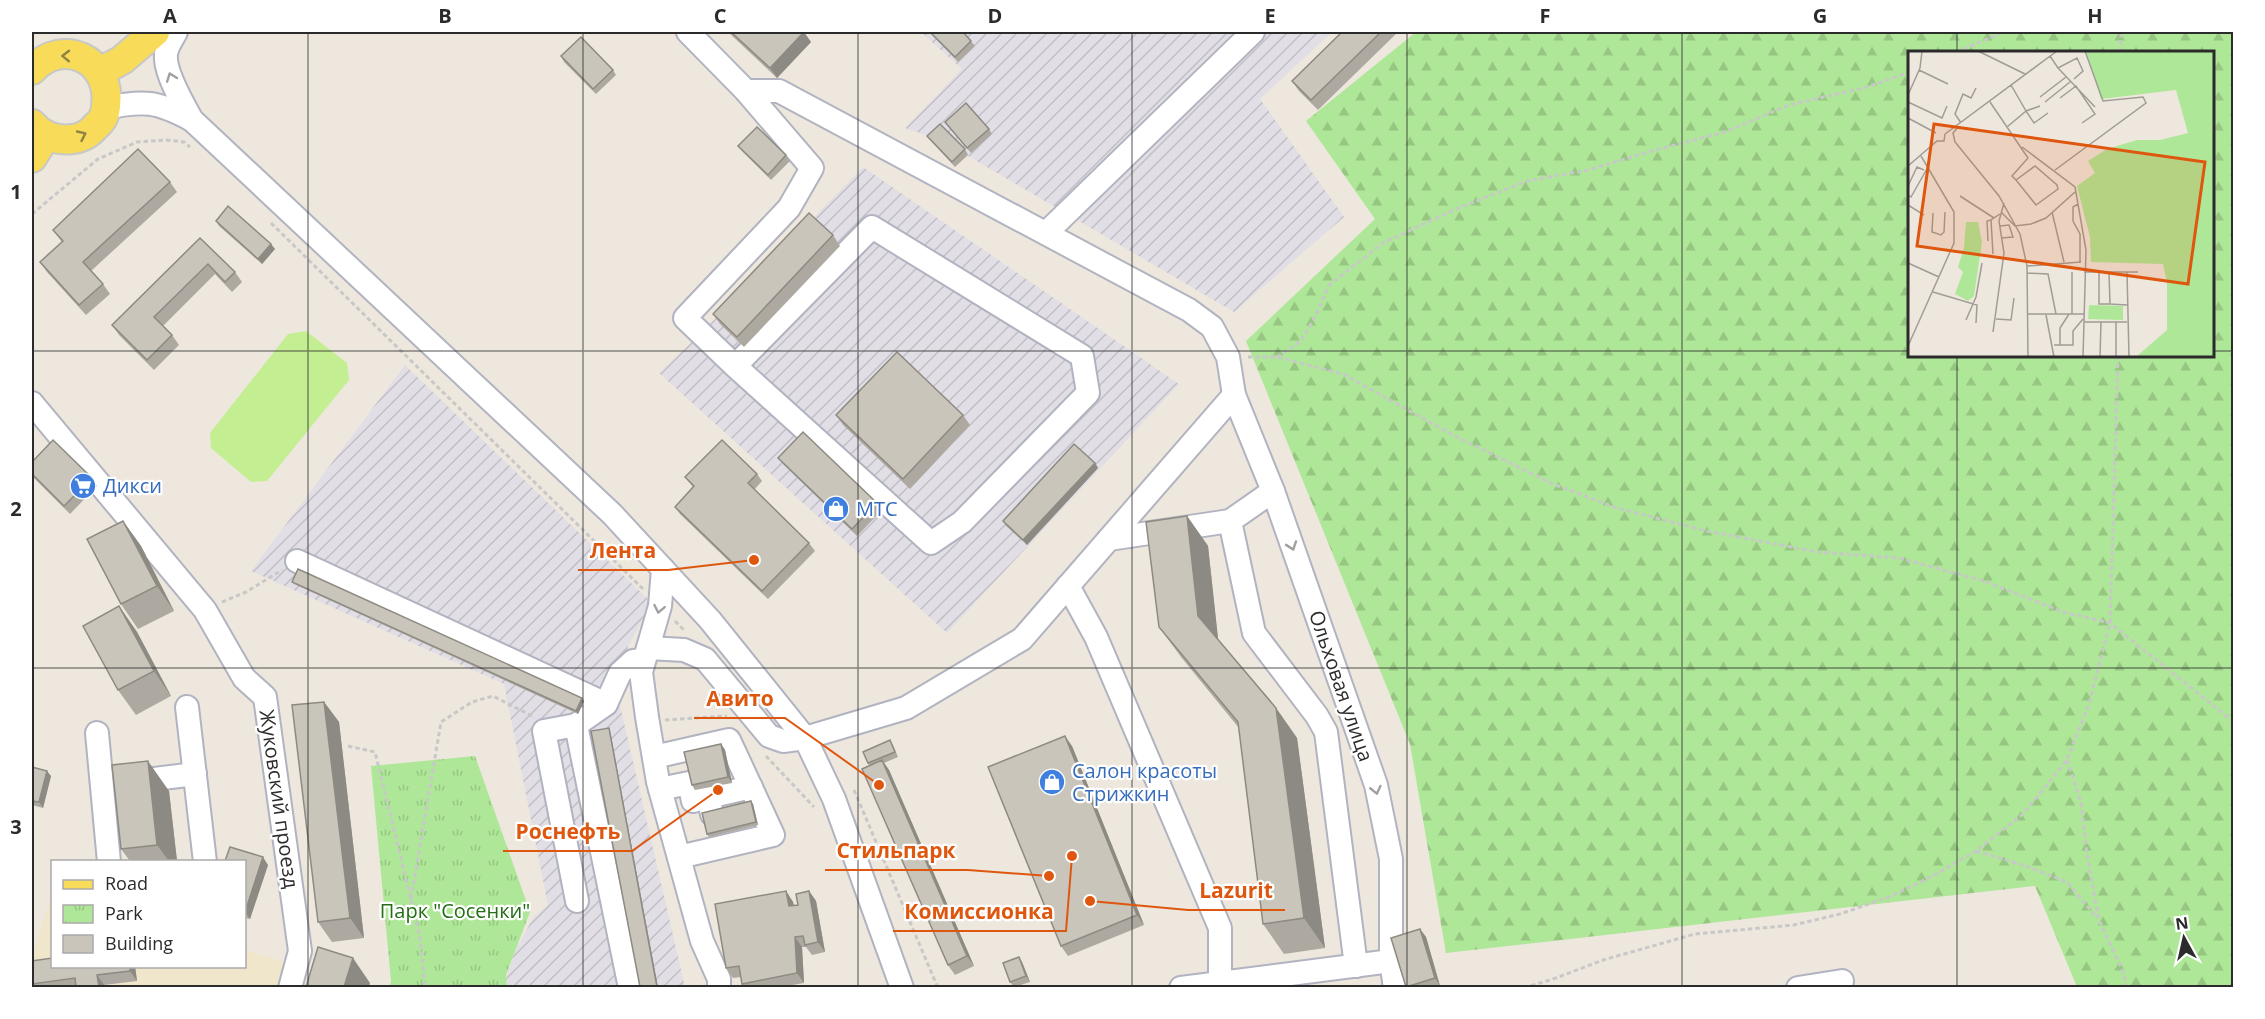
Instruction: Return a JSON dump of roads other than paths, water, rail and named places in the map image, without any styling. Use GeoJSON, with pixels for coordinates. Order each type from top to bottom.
{"type":"FeatureCollection","features":[{"type":"Feature","properties":{"kind":"main road"},"geometry":{"type":"LineString","coordinates":[[100,72],[122,60],[155,32]]}},
{"type":"Feature","properties":{"kind":"main road"},"geometry":{"type":"LineString","coordinates":[[32,70],[38,63],[50,57],[64,54],[78,56],[90,62],[100,72],[108,93],[105,115],[88,134],[75,139],[36,139]]}},
{"type":"Feature","properties":{"kind":"street"},"geometry":{"type":"LineString","coordinates":[[176,32],[166,53],[167,65],[176,90],[192,120]]}},
{"type":"Feature","properties":{"kind":"street"},"geometry":{"type":"LineString","coordinates":[[688,32],[746,91],[812,168],[789,208],[686,318],[700,334],[735,366],[931,543],[962,522],[1088,393],[1082,356],[872,227],[735,366]]}},
{"type":"Feature","properties":{"kind":"street"},"geometry":{"type":"LineString","coordinates":[[1046,234],[1253,32]]}},
{"type":"Feature","properties":{"kind":"street","name":"Ольховая улица"},"geometry":{"type":"LineString","coordinates":[[746,91],[779,91],[1189,310],[1212,327],[1228,357],[1234,395],[1273,491],[1376,785],[1390,859],[1391,961],[1395,987]]}},
{"type":"Feature","properties":{"kind":"street"},"geometry":{"type":"LineString","coordinates":[[105,108],[149,103],[168,107],[192,120],[612,514],[711,620],[805,738],[834,799],[903,987]]}},
{"type":"Feature","properties":{"kind":"street"},"geometry":{"type":"LineString","coordinates":[[577,901],[544,730],[576,725],[606,704],[620,673],[633,661],[646,654],[684,650],[705,660],[769,736],[783,741],[805,738],[906,708],[1022,639],[1234,395]]}},
{"type":"Feature","properties":{"kind":"street","name":"Жуковский проезд"},"geometry":{"type":"LineString","coordinates":[[32,403],[205,610],[244,678],[265,697],[300,951],[290,987]]}},
{"type":"Feature","properties":{"kind":"street"},"geometry":{"type":"LineString","coordinates":[[1109,539],[1230,521],[1273,491]]}},
{"type":"Feature","properties":{"kind":"street"},"geometry":{"type":"LineString","coordinates":[[1230,521],[1254,633],[1317,716],[1326,732],[1356,966]]}},
{"type":"Feature","properties":{"kind":"street"},"geometry":{"type":"LineString","coordinates":[[297,561],[606,704]]}},
{"type":"Feature","properties":{"kind":"street"},"geometry":{"type":"LineString","coordinates":[[663,569],[660,606],[641,672],[660,789],[702,941],[719,979],[719,987]]}},
{"type":"Feature","properties":{"kind":"street"},"geometry":{"type":"LineString","coordinates":[[1068,586],[1096,637],[1220,928],[1220,983]]}},
{"type":"Feature","properties":{"kind":"street"},"geometry":{"type":"LineString","coordinates":[[187,707],[205,860]]}},
{"type":"Feature","properties":{"kind":"street"},"geometry":{"type":"LineString","coordinates":[[576,725],[630,987]]}},
{"type":"Feature","properties":{"kind":"street"},"geometry":{"type":"LineString","coordinates":[[97,733],[108,860]]}},
{"type":"Feature","properties":{"kind":"street"},"geometry":{"type":"LineString","coordinates":[[654,757],[729,740],[741,811]]}},
{"type":"Feature","properties":{"kind":"street"},"geometry":{"type":"LineString","coordinates":[[102,785],[195,774]]}},
{"type":"Feature","properties":{"kind":"street"},"geometry":{"type":"LineString","coordinates":[[660,789],[688,783],[693,801],[715,823]]}},
{"type":"Feature","properties":{"kind":"street"},"geometry":{"type":"LineString","coordinates":[[679,857],[715,823],[741,811]]}},
{"type":"Feature","properties":{"kind":"street"},"geometry":{"type":"LineString","coordinates":[[715,823],[741,811]]}},
{"type":"Feature","properties":{"kind":"street"},"geometry":{"type":"LineString","coordinates":[[1181,987],[1391,961]]}},
{"type":"Feature","properties":{"kind":"street"},"geometry":{"type":"LineString","coordinates":[[1798,987],[1842,981]]}},
{"type":"Feature","properties":{"kind":"place","name":"Дикси"},"geometry":{"type":"Point","coordinates":[83,486]}},
{"type":"Feature","properties":{"kind":"place","name":"МТС"},"geometry":{"type":"Point","coordinates":[836,509]}},
{"type":"Feature","properties":{"kind":"place","name":"Лента"},"geometry":{"type":"Point","coordinates":[754,560]}},
{"type":"Feature","properties":{"kind":"place","name":"Салон красоты Стрижкин"},"geometry":{"type":"Point","coordinates":[1052,782]}},
{"type":"Feature","properties":{"kind":"place","name":"Авито"},"geometry":{"type":"Point","coordinates":[879,785]}},
{"type":"Feature","properties":{"kind":"place","name":"Роснефть"},"geometry":{"type":"Point","coordinates":[718,790]}},
{"type":"Feature","properties":{"kind":"place","name":"Комиссионка"},"geometry":{"type":"Point","coordinates":[1072,856]}},
{"type":"Feature","properties":{"kind":"place","name":"Стильпарк"},"geometry":{"type":"Point","coordinates":[1049,876]}},
{"type":"Feature","properties":{"kind":"place","name":"Lazurit"},"geometry":{"type":"Point","coordinates":[1090,901]}},
{"type":"Feature","properties":{"kind":"park label","name":"Парк \"Сосенки\""},"geometry":{"type":"Point","coordinates":[455,911]}}]}
